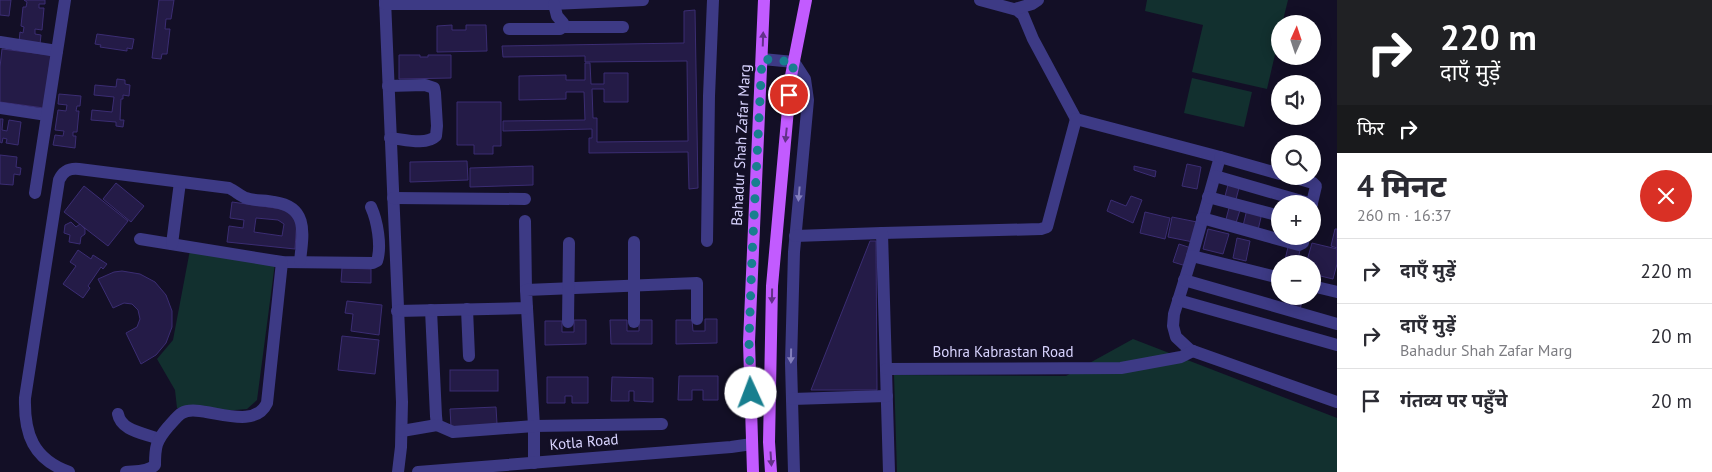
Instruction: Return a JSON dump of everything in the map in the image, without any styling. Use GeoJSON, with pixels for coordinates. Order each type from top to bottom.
{"type":"FeatureCollection","features":[{"type":"Feature","properties":{"kind":"main road","name":"Bahadur Shah Zafar Marg"},"geometry":{"type":"LineString","coordinates":[[753,472],[749,342],[764,0]]}},
{"type":"Feature","properties":{"kind":"main road"},"geometry":{"type":"LineString","coordinates":[[771,472],[769,442],[772,286],[794,62],[806,0]]}},
{"type":"Feature","properties":{"kind":"street"},"geometry":{"type":"LineString","coordinates":[[35,193],[65,0]]}},
{"type":"Feature","properties":{"kind":"street"},"geometry":{"type":"LineString","coordinates":[[398,472],[402,431],[396,239],[385,2],[552,3],[644,0]]}},
{"type":"Feature","properties":{"kind":"street"},"geometry":{"type":"LineString","coordinates":[[708,241],[709,96],[713,0]]}},
{"type":"Feature","properties":{"kind":"street"},"geometry":{"type":"LineString","coordinates":[[796,236],[1041,229],[1047,227],[1050,223],[1076,120],[1033,40],[1023,14],[1015,9],[980,0]]}},
{"type":"Feature","properties":{"kind":"street"},"geometry":{"type":"LineString","coordinates":[[1015,9],[1032,4],[1038,0]]}},
{"type":"Feature","properties":{"kind":"street"},"geometry":{"type":"LineString","coordinates":[[552,3],[563,23],[563,27]]}},
{"type":"Feature","properties":{"kind":"street"},"geometry":{"type":"LineString","coordinates":[[509,29],[622,27]]}},
{"type":"Feature","properties":{"kind":"street"},"geometry":{"type":"LineString","coordinates":[[0,42],[57,51]]}},
{"type":"Feature","properties":{"kind":"street"},"geometry":{"type":"LineString","coordinates":[[762,59],[794,62],[805,79],[808,100],[796,236],[791,364],[794,472]]}},
{"type":"Feature","properties":{"kind":"street"},"geometry":{"type":"LineString","coordinates":[[388,86],[425,85],[434,88],[437,126],[436,136],[426,141],[390,138]]}},
{"type":"Feature","properties":{"kind":"street"},"geometry":{"type":"LineString","coordinates":[[0,108],[47,115]]}},
{"type":"Feature","properties":{"kind":"street"},"geometry":{"type":"LineString","coordinates":[[1076,120],[1271,171]]}},
{"type":"Feature","properties":{"kind":"street"},"geometry":{"type":"LineString","coordinates":[[1220,157],[1173,320],[1176,337],[1193,351],[1337,402]]}},
{"type":"Feature","properties":{"kind":"street"},"geometry":{"type":"LineString","coordinates":[[69,472],[52,464],[36,448],[30,438],[24,414],[59,180],[65,171],[73,168],[229,188],[245,198],[276,202],[291,208],[298,215],[302,225],[300,261]]}},
{"type":"Feature","properties":{"kind":"street"},"geometry":{"type":"LineString","coordinates":[[1215,176],[1283,195]]}},
{"type":"Feature","properties":{"kind":"street"},"geometry":{"type":"LineString","coordinates":[[172,244],[180,182]]}},
{"type":"Feature","properties":{"kind":"street"},"geometry":{"type":"LineString","coordinates":[[1208,197],[1271,214]]}},
{"type":"Feature","properties":{"kind":"street"},"geometry":{"type":"LineString","coordinates":[[393,198],[525,199]]}},
{"type":"Feature","properties":{"kind":"street"},"geometry":{"type":"LineString","coordinates":[[140,239],[282,262],[376,262],[379,256],[378,231],[371,207]]}},
{"type":"Feature","properties":{"kind":"street"},"geometry":{"type":"LineString","coordinates":[[1202,218],[1271,237]]}},
{"type":"Feature","properties":{"kind":"street"},"geometry":{"type":"LineString","coordinates":[[525,221],[526,290],[534,426],[534,463]]}},
{"type":"Feature","properties":{"kind":"street"},"geometry":{"type":"LineString","coordinates":[[882,233],[889,472]]}},
{"type":"Feature","properties":{"kind":"street"},"geometry":{"type":"LineString","coordinates":[[634,242],[634,322]]}},
{"type":"Feature","properties":{"kind":"street"},"geometry":{"type":"LineString","coordinates":[[568,322],[569,243]]}},
{"type":"Feature","properties":{"kind":"street"},"geometry":{"type":"LineString","coordinates":[[1192,256],[1271,276]]}},
{"type":"Feature","properties":{"kind":"street"},"geometry":{"type":"LineString","coordinates":[[126,472],[148,471],[155,465],[158,439],[182,413],[188,411],[228,416],[255,415],[264,411],[267,403],[282,262]]}},
{"type":"Feature","properties":{"kind":"street"},"geometry":{"type":"LineString","coordinates":[[1184,280],[1337,324]]}},
{"type":"Feature","properties":{"kind":"street"},"geometry":{"type":"LineString","coordinates":[[526,290],[697,283],[697,319]]}},
{"type":"Feature","properties":{"kind":"street"},"geometry":{"type":"LineString","coordinates":[[1321,288],[1337,292]]}},
{"type":"Feature","properties":{"kind":"street"},"geometry":{"type":"LineString","coordinates":[[1178,300],[1337,345]]}},
{"type":"Feature","properties":{"kind":"street"},"geometry":{"type":"LineString","coordinates":[[397,311],[527,308]]}},
{"type":"Feature","properties":{"kind":"street"},"geometry":{"type":"LineString","coordinates":[[467,309],[469,356]]}},
{"type":"Feature","properties":{"kind":"street"},"geometry":{"type":"LineString","coordinates":[[432,310],[437,425]]}},
{"type":"Feature","properties":{"kind":"street","name":"Bohra Kabrastan Road"},"geometry":{"type":"LineString","coordinates":[[886,369],[1121,368],[1181,358],[1193,351]]}},
{"type":"Feature","properties":{"kind":"street"},"geometry":{"type":"LineString","coordinates":[[792,399],[887,396]]}},
{"type":"Feature","properties":{"kind":"street"},"geometry":{"type":"LineString","coordinates":[[118,414],[121,423],[126,427],[158,439]]}},
{"type":"Feature","properties":{"kind":"street"},"geometry":{"type":"LineString","coordinates":[[402,431],[437,425],[452,432],[534,426],[662,424]]}},
{"type":"Feature","properties":{"kind":"street","name":"Kotla Road"},"geometry":{"type":"LineString","coordinates":[[418,472],[520,468],[534,463],[752,444]]}},
{"type":"Feature","properties":{"kind":"green space"},"geometry":{"type":"Polygon","coordinates":[[[1147,0],[1288,0],[1284,15],[1271,15],[1271,65],[1273,65],[1267,89],[1192,72],[1203,25],[1145,11],[1147,0]]]}},
{"type":"Feature","properties":{"kind":"green space"},"geometry":{"type":"Polygon","coordinates":[[[1192,78],[1252,92],[1244,127],[1184,113],[1192,78]]]}},
{"type":"Feature","properties":{"kind":"green space"},"geometry":{"type":"Polygon","coordinates":[[[190,250],[275,263],[257,400],[247,409],[223,411],[177,408],[175,390],[157,359],[173,340],[190,250]]]}},
{"type":"Feature","properties":{"kind":"green space"},"geometry":{"type":"Polygon","coordinates":[[[1133,339],[1337,418],[1337,472],[897,472],[894,375],[1066,376],[1133,339]]]}},
{"type":"Feature","properties":{"kind":"building"},"geometry":{"type":"Polygon","coordinates":[[[0,0],[11,0],[9,16],[0,15],[0,0]]]}},
{"type":"Feature","properties":{"kind":"building"},"geometry":{"type":"Polygon","coordinates":[[[24,0],[45,0],[45,4],[39,4],[39,8],[44,8],[42,30],[35,29],[35,34],[41,35],[40,44],[19,42],[20,32],[23,33],[24,27],[21,26],[23,7],[26,7],[27,2],[24,0]]]}},
{"type":"Feature","properties":{"kind":"building"},"geometry":{"type":"Polygon","coordinates":[[[159,0],[174,0],[171,19],[166,19],[165,29],[170,29],[167,54],[162,54],[161,59],[152,58],[159,0]]]}},
{"type":"Feature","properties":{"kind":"building"},"geometry":{"type":"Polygon","coordinates":[[[695,10],[698,188],[689,189],[688,152],[589,153],[589,138],[592,138],[592,129],[503,131],[503,121],[585,120],[584,92],[566,92],[566,99],[519,100],[519,76],[566,75],[566,80],[585,80],[585,63],[590,63],[591,84],[604,84],[604,73],[628,73],[628,102],[604,102],[604,89],[592,89],[593,118],[597,118],[597,142],[688,141],[687,61],[585,62],[585,56],[503,57],[502,46],[684,43],[684,11],[695,10]]]}},
{"type":"Feature","properties":{"kind":"building"},"geometry":{"type":"Polygon","coordinates":[[[452,25],[452,30],[466,30],[466,25],[486,25],[487,51],[437,52],[437,26],[452,25]]]}},
{"type":"Feature","properties":{"kind":"building"},"geometry":{"type":"Polygon","coordinates":[[[97,34],[134,39],[132,49],[127,48],[127,51],[100,47],[101,45],[95,44],[97,34]]]}},
{"type":"Feature","properties":{"kind":"building"},"geometry":{"type":"Polygon","coordinates":[[[2,49],[51,55],[44,108],[0,102],[2,49]]]}},
{"type":"Feature","properties":{"kind":"building"},"geometry":{"type":"Polygon","coordinates":[[[399,55],[428,57],[428,55],[451,55],[451,78],[399,79],[399,55]]]}},
{"type":"Feature","properties":{"kind":"building"},"geometry":{"type":"Polygon","coordinates":[[[117,79],[125,80],[125,84],[130,85],[129,96],[123,95],[123,99],[121,99],[120,120],[124,120],[123,127],[116,126],[116,122],[91,120],[92,110],[112,112],[114,97],[94,95],[95,85],[116,87],[117,79]]]}},
{"type":"Feature","properties":{"kind":"building"},"geometry":{"type":"Polygon","coordinates":[[[59,94],[81,96],[80,106],[77,106],[76,111],[79,111],[77,132],[73,132],[73,136],[76,136],[75,148],[53,145],[55,135],[63,136],[64,131],[55,130],[58,110],[66,111],[67,105],[58,104],[59,94]]]}},
{"type":"Feature","properties":{"kind":"building"},"geometry":{"type":"Polygon","coordinates":[[[457,102],[501,102],[501,146],[493,146],[493,154],[474,154],[474,145],[457,145],[457,102]]]}},
{"type":"Feature","properties":{"kind":"building"},"geometry":{"type":"Polygon","coordinates":[[[0,119],[3,119],[2,130],[7,131],[9,120],[21,122],[18,145],[6,143],[7,139],[3,138],[2,143],[0,142],[0,119]]]}},
{"type":"Feature","properties":{"kind":"building"},"geometry":{"type":"Polygon","coordinates":[[[0,155],[17,157],[16,167],[21,168],[20,175],[14,174],[13,185],[0,184],[0,155]]]}},
{"type":"Feature","properties":{"kind":"building"},"geometry":{"type":"Polygon","coordinates":[[[467,161],[468,180],[410,182],[410,162],[467,161]]]}},
{"type":"Feature","properties":{"kind":"building"},"geometry":{"type":"Polygon","coordinates":[[[1187,164],[1201,167],[1197,189],[1182,186],[1187,164]]]}},
{"type":"Feature","properties":{"kind":"building"},"geometry":{"type":"Polygon","coordinates":[[[533,166],[533,185],[470,187],[470,168],[533,166]]]}},
{"type":"Feature","properties":{"kind":"building"},"geometry":{"type":"Polygon","coordinates":[[[1134,166],[1156,171],[1155,177],[1134,170],[1134,166]]]}},
{"type":"Feature","properties":{"kind":"building"},"geometry":{"type":"Polygon","coordinates":[[[1229,181],[1240,184],[1235,203],[1224,200],[1229,181]]]}},
{"type":"Feature","properties":{"kind":"building"},"geometry":{"type":"Polygon","coordinates":[[[116,183],[144,206],[131,222],[103,199],[116,183]]]}},
{"type":"Feature","properties":{"kind":"building"},"geometry":{"type":"Polygon","coordinates":[[[84,186],[128,221],[108,246],[64,212],[84,186]]]}},
{"type":"Feature","properties":{"kind":"building"},"geometry":{"type":"Polygon","coordinates":[[[1131,196],[1142,200],[1133,223],[1107,211],[1111,200],[1126,206],[1131,196]]]}},
{"type":"Feature","properties":{"kind":"building"},"geometry":{"type":"Polygon","coordinates":[[[232,202],[290,210],[297,220],[295,249],[227,242],[229,226],[243,228],[244,220],[230,218],[232,202]],[[256,218],[254,232],[282,236],[284,224],[278,220],[256,218]]]}},
{"type":"Feature","properties":{"kind":"building"},"geometry":{"type":"Polygon","coordinates":[[[1230,204],[1241,207],[1235,226],[1225,223],[1230,204]]]}},
{"type":"Feature","properties":{"kind":"building"},"geometry":{"type":"Polygon","coordinates":[[[1247,209],[1262,213],[1258,230],[1243,226],[1247,209]]]}},
{"type":"Feature","properties":{"kind":"building"},"geometry":{"type":"Polygon","coordinates":[[[1145,212],[1170,218],[1165,239],[1140,233],[1145,212]]]}},
{"type":"Feature","properties":{"kind":"building"},"geometry":{"type":"Polygon","coordinates":[[[1172,217],[1197,222],[1193,242],[1168,237],[1172,217]]]}},
{"type":"Feature","properties":{"kind":"building"},"geometry":{"type":"Polygon","coordinates":[[[71,222],[76,227],[80,224],[85,229],[85,234],[81,237],[80,244],[69,242],[70,235],[64,233],[65,225],[71,222]]]}},
{"type":"Feature","properties":{"kind":"building"},"geometry":{"type":"Polygon","coordinates":[[[1208,229],[1229,234],[1223,254],[1203,249],[1208,229]]]}},
{"type":"Feature","properties":{"kind":"building"},"geometry":{"type":"Polygon","coordinates":[[[1335,229],[1337,229],[1337,248],[1331,246],[1335,229]]]}},
{"type":"Feature","properties":{"kind":"building"},"geometry":{"type":"Polygon","coordinates":[[[1237,238],[1250,241],[1246,261],[1233,258],[1237,238]]]}},
{"type":"Feature","properties":{"kind":"building"},"geometry":{"type":"Polygon","coordinates":[[[870,241],[876,241],[877,390],[811,390],[870,241]]]}},
{"type":"Feature","properties":{"kind":"building"},"geometry":{"type":"Polygon","coordinates":[[[1179,244],[1191,248],[1186,266],[1173,262],[1179,244]]]}},
{"type":"Feature","properties":{"kind":"building"},"geometry":{"type":"Polygon","coordinates":[[[1311,245],[1337,249],[1337,264],[1333,279],[1321,276],[1321,255],[1309,255],[1311,245]]]}},
{"type":"Feature","properties":{"kind":"building"},"geometry":{"type":"Polygon","coordinates":[[[1288,247],[1300,250],[1299,255],[1286,255],[1288,247]]]}},
{"type":"Feature","properties":{"kind":"building"},"geometry":{"type":"Polygon","coordinates":[[[78,250],[91,259],[93,255],[107,264],[103,269],[101,267],[88,286],[90,288],[83,298],[63,284],[76,266],[70,262],[78,250]]]}},
{"type":"Feature","properties":{"kind":"building"},"geometry":{"type":"Polygon","coordinates":[[[342,268],[371,269],[371,283],[341,282],[342,268]]]}},
{"type":"Feature","properties":{"kind":"building"},"geometry":{"type":"Polygon","coordinates":[[[122,271],[140,274],[155,282],[166,295],[172,311],[172,327],[166,343],[156,355],[141,364],[126,333],[137,327],[140,319],[138,310],[132,304],[124,303],[113,308],[98,279],[114,272],[122,271]]]}},
{"type":"Feature","properties":{"kind":"building"},"geometry":{"type":"Polygon","coordinates":[[[347,301],[382,305],[379,335],[351,331],[353,314],[345,313],[347,301]]]}},
{"type":"Feature","properties":{"kind":"building"},"geometry":{"type":"Polygon","coordinates":[[[1284,305],[1301,305],[1300,310],[1284,307],[1284,305]]]}},
{"type":"Feature","properties":{"kind":"building"},"geometry":{"type":"Polygon","coordinates":[[[705,319],[717,319],[717,343],[676,344],[676,320],[692,320],[693,331],[705,331],[705,319]]]}},
{"type":"Feature","properties":{"kind":"building"},"geometry":{"type":"Polygon","coordinates":[[[574,320],[586,320],[586,344],[545,345],[545,321],[562,321],[562,332],[574,332],[574,320]]]}},
{"type":"Feature","properties":{"kind":"building"},"geometry":{"type":"Polygon","coordinates":[[[610,320],[627,320],[627,331],[639,331],[639,320],[652,320],[652,344],[611,344],[610,320]]]}},
{"type":"Feature","properties":{"kind":"building"},"geometry":{"type":"Polygon","coordinates":[[[342,336],[379,340],[375,374],[338,370],[342,336]]]}},
{"type":"Feature","properties":{"kind":"building"},"geometry":{"type":"Polygon","coordinates":[[[450,370],[498,370],[498,391],[450,391],[450,370]]]}},
{"type":"Feature","properties":{"kind":"building"},"geometry":{"type":"Polygon","coordinates":[[[679,376],[718,376],[718,400],[703,400],[703,390],[692,390],[692,400],[678,400],[679,376]]]}},
{"type":"Feature","properties":{"kind":"building"},"geometry":{"type":"Polygon","coordinates":[[[547,377],[588,377],[588,403],[572,403],[572,396],[565,396],[565,403],[547,403],[547,377]]]}},
{"type":"Feature","properties":{"kind":"building"},"geometry":{"type":"Polygon","coordinates":[[[612,377],[653,378],[653,402],[634,401],[634,391],[629,391],[629,401],[611,401],[612,377]]]}},
{"type":"Feature","properties":{"kind":"building"},"geometry":{"type":"Polygon","coordinates":[[[496,407],[497,424],[451,427],[450,409],[496,407]]]}},
{"type":"Feature","properties":{"kind":"route"},"geometry":{"type":"LineString","coordinates":[[751,393],[749,342],[762,59],[794,62],[789,95]]}}]}
